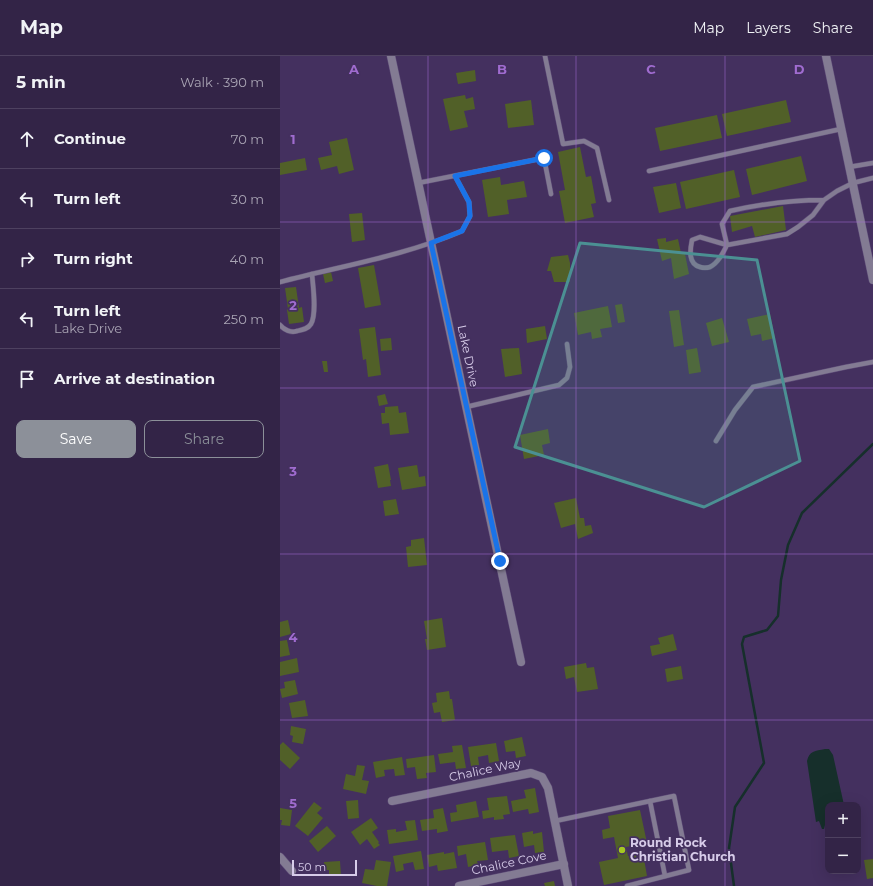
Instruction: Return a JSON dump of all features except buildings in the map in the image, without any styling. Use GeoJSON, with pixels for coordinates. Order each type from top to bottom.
{"type":"FeatureCollection","features":[{"type":"Feature","properties":{"kind":"street","name":"Lake Drive"},"geometry":{"type":"LineString","coordinates":[[391,56],[521,662]]}},
{"type":"Feature","properties":{"kind":"street"},"geometry":{"type":"LineString","coordinates":[[826,56],[873,280]]}},
{"type":"Feature","properties":{"kind":"street","name":"Chalice Way"},"geometry":{"type":"LineString","coordinates":[[392,801],[531,773],[542,777],[548,788],[568,886]]}},
{"type":"Feature","properties":{"kind":"street"},"geometry":{"type":"LineString","coordinates":[[280,857],[292,872]]}},
{"type":"Feature","properties":{"kind":"street","name":"Chalice Cove"},"geometry":{"type":"LineString","coordinates":[[459,886],[564,864]]}},
{"type":"Feature","properties":{"kind":"lane"},"geometry":{"type":"LineString","coordinates":[[545,56],[563,144],[584,141],[597,148],[609,200]]}},
{"type":"Feature","properties":{"kind":"lane"},"geometry":{"type":"LineString","coordinates":[[649,171],[841,129]]}},
{"type":"Feature","properties":{"kind":"lane"},"geometry":{"type":"LineString","coordinates":[[418,183],[544,158],[551,194]]}},
{"type":"Feature","properties":{"kind":"lane"},"geometry":{"type":"LineString","coordinates":[[849,167],[873,163]]}},
{"type":"Feature","properties":{"kind":"lane"},"geometry":{"type":"LineString","coordinates":[[280,282],[388,256],[431,243],[462,231],[470,216],[469,202],[455,176]]}},
{"type":"Feature","properties":{"kind":"lane"},"geometry":{"type":"LineString","coordinates":[[824,200],[781,201],[754,205],[730,211],[722,224],[727,245],[720,258],[710,267],[703,268],[697,267],[692,261],[690,251],[692,240],[700,237],[727,245],[787,234],[812,215],[824,200],[837,191],[853,183],[873,178]]}},
{"type":"Feature","properties":{"kind":"lane"},"geometry":{"type":"LineString","coordinates":[[280,326],[283,329],[293,332],[304,330],[310,326],[314,316],[312,274]]}},
{"type":"Feature","properties":{"kind":"lane"},"geometry":{"type":"LineString","coordinates":[[466,407],[559,385],[567,378],[570,367],[568,344]]}},
{"type":"Feature","properties":{"kind":"lane"},"geometry":{"type":"LineString","coordinates":[[716,441],[735,410],[753,387],[873,362]]}},
{"type":"Feature","properties":{"kind":"lane"},"geometry":{"type":"LineString","coordinates":[[555,821],[674,796],[689,870],[627,886]]}},
{"type":"Feature","properties":{"kind":"lane"},"geometry":{"type":"LineString","coordinates":[[650,801],[665,876]]}},
{"type":"Feature","properties":{"kind":"highlighted area"},"geometry":{"type":"Polygon","coordinates":[[[580,243],[757,260],[800,461],[704,507],[515,447],[580,243]]]}},
{"type":"Feature","properties":{"kind":"shaded area"},"geometry":{"type":"Polygon","coordinates":[[[829,749],[833,755],[843,802],[825,802],[824,829],[822,829],[819,821],[816,822],[807,761],[809,755],[815,751],[829,749]]]}},
{"type":"Feature","properties":{"kind":"waterway"},"geometry":{"type":"LineString","coordinates":[[734,886],[729,848],[735,807],[764,763],[742,644],[744,637],[767,630],[778,616],[781,580],[788,545],[802,513],[873,444]]}},
{"type":"Feature","properties":{"kind":"place","name":"Round Rock Christian Church"},"geometry":{"type":"Point","coordinates":[622,850]}},
{"type":"Feature","properties":{"kind":"route"},"geometry":{"type":"LineString","coordinates":[[500,561],[431,243],[462,231],[470,216],[469,202],[455,176],[544,158]]}}]}
